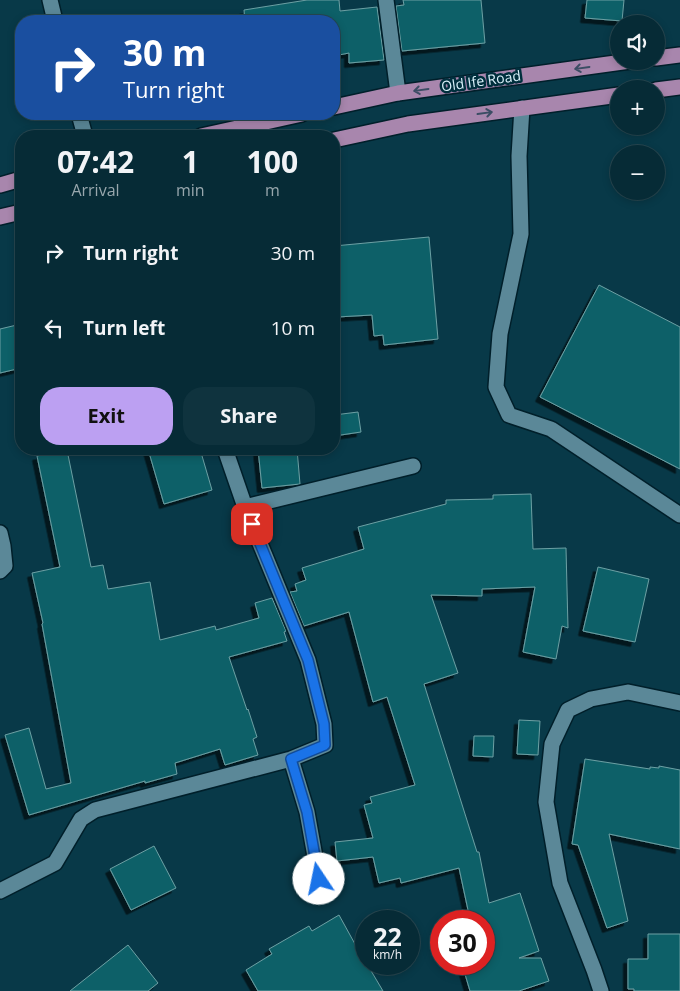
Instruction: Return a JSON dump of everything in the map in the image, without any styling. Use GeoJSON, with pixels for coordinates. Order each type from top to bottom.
{"type":"FeatureCollection","features":[{"type":"Feature","properties":{"kind":"main road"},"geometry":{"type":"LineString","coordinates":[[665,57],[680,55]]}},
{"type":"Feature","properties":{"kind":"main road","name":"Old Ife Road"},"geometry":{"type":"LineString","coordinates":[[340,106],[398,93],[610,64]]}},
{"type":"Feature","properties":{"kind":"main road"},"geometry":{"type":"LineString","coordinates":[[665,89],[680,87]]}},
{"type":"Feature","properties":{"kind":"main road"},"geometry":{"type":"LineString","coordinates":[[340,139],[408,124],[610,96]]}},
{"type":"Feature","properties":{"kind":"main road"},"geometry":{"type":"LineString","coordinates":[[229,130],[274,120]]}},
{"type":"Feature","properties":{"kind":"main road"},"geometry":{"type":"LineString","coordinates":[[0,185],[15,181]]}},
{"type":"Feature","properties":{"kind":"main road"},"geometry":{"type":"LineString","coordinates":[[0,217],[15,213]]}},
{"type":"Feature","properties":{"kind":"street"},"geometry":{"type":"LineString","coordinates":[[50,0],[54,15]]}},
{"type":"Feature","properties":{"kind":"street"},"geometry":{"type":"LineString","coordinates":[[386,0],[398,93]]}},
{"type":"Feature","properties":{"kind":"street"},"geometry":{"type":"LineString","coordinates":[[522,108],[519,156],[520,234],[500,334],[496,387],[509,416],[551,429],[680,515]]}},
{"type":"Feature","properties":{"kind":"street"},"geometry":{"type":"LineString","coordinates":[[0,890],[55,863],[81,819],[95,810],[291,759],[325,745],[324,724],[308,660],[245,507],[227,455]]}},
{"type":"Feature","properties":{"kind":"street"},"geometry":{"type":"LineString","coordinates":[[245,507],[413,466]]}},
{"type":"Feature","properties":{"kind":"street"},"geometry":{"type":"LineString","coordinates":[[0,533],[5,566],[0,571]]}},
{"type":"Feature","properties":{"kind":"street"},"geometry":{"type":"LineString","coordinates":[[601,991],[560,883],[546,802],[552,744],[568,710],[591,699],[628,692],[680,703]]}},
{"type":"Feature","properties":{"kind":"street"},"geometry":{"type":"LineString","coordinates":[[291,759],[307,812],[319,879]]}},
{"type":"Feature","properties":{"kind":"building"},"geometry":{"type":"Polygon","coordinates":[[[307,0],[339,0],[340,11],[377,7],[384,60],[349,63],[349,53],[340,55],[340,15],[244,15],[244,10],[307,0]]]}},
{"type":"Feature","properties":{"kind":"building"},"geometry":{"type":"Polygon","coordinates":[[[403,0],[481,0],[485,43],[402,51],[396,6],[404,5],[403,0]]]}},
{"type":"Feature","properties":{"kind":"building"},"geometry":{"type":"Polygon","coordinates":[[[587,0],[624,0],[623,15],[610,15],[610,20],[585,18],[587,0]]]}},
{"type":"Feature","properties":{"kind":"building"},"geometry":{"type":"Polygon","coordinates":[[[429,237],[438,339],[384,345],[383,335],[374,336],[372,315],[340,317],[340,245],[429,237]]]}},
{"type":"Feature","properties":{"kind":"building"},"geometry":{"type":"Polygon","coordinates":[[[599,285],[680,327],[680,469],[540,397],[599,285]]]}},
{"type":"Feature","properties":{"kind":"building"},"geometry":{"type":"Polygon","coordinates":[[[15,325],[15,369],[0,373],[0,329],[15,325]]]}},
{"type":"Feature","properties":{"kind":"building"},"geometry":{"type":"Polygon","coordinates":[[[358,412],[361,432],[340,435],[340,414],[358,412]]]}},
{"type":"Feature","properties":{"kind":"building"},"geometry":{"type":"Polygon","coordinates":[[[68,455],[91,567],[103,565],[108,589],[150,582],[160,640],[215,626],[216,630],[259,618],[255,603],[272,598],[286,631],[284,632],[287,641],[229,657],[257,737],[253,739],[258,755],[225,765],[220,749],[175,763],[177,774],[145,783],[145,781],[29,815],[5,735],[29,728],[46,789],[71,783],[43,623],[32,573],[60,567],[37,456],[68,455]]]}},
{"type":"Feature","properties":{"kind":"building"},"geometry":{"type":"Polygon","coordinates":[[[150,455],[202,455],[212,490],[164,504],[150,455]]]}},
{"type":"Feature","properties":{"kind":"building"},"geometry":{"type":"Polygon","coordinates":[[[259,455],[298,455],[300,484],[262,488],[259,455]]]}},
{"type":"Feature","properties":{"kind":"building"},"geometry":{"type":"Polygon","coordinates":[[[531,494],[533,549],[566,548],[568,628],[562,626],[556,659],[523,652],[535,587],[482,589],[482,596],[431,595],[458,673],[424,684],[477,852],[479,852],[489,903],[520,893],[539,951],[519,958],[541,958],[549,981],[519,991],[470,991],[465,975],[495,975],[495,910],[468,910],[459,868],[401,883],[400,878],[379,883],[373,857],[337,861],[335,842],[373,838],[364,805],[372,803],[370,797],[415,785],[387,697],[373,702],[349,612],[304,626],[290,592],[297,591],[295,584],[306,580],[302,568],[364,549],[358,527],[446,504],[446,500],[493,499],[493,495],[531,494]]]}},
{"type":"Feature","properties":{"kind":"building"},"geometry":{"type":"Polygon","coordinates":[[[598,567],[649,579],[635,642],[583,631],[598,567]]]}},
{"type":"Feature","properties":{"kind":"building"},"geometry":{"type":"Polygon","coordinates":[[[519,720],[540,721],[538,755],[517,754],[519,720]]]}},
{"type":"Feature","properties":{"kind":"building"},"geometry":{"type":"Polygon","coordinates":[[[474,736],[494,736],[493,757],[473,756],[474,736]]]}},
{"type":"Feature","properties":{"kind":"building"},"geometry":{"type":"Polygon","coordinates":[[[585,759],[650,769],[650,767],[659,768],[659,766],[680,770],[680,849],[609,834],[628,921],[607,928],[578,845],[572,844],[585,759]]]}},
{"type":"Feature","properties":{"kind":"building"},"geometry":{"type":"Polygon","coordinates":[[[154,846],[176,888],[131,910],[110,869],[154,846]]]}},
{"type":"Feature","properties":{"kind":"building"},"geometry":{"type":"Polygon","coordinates":[[[339,915],[355,944],[355,975],[374,975],[383,991],[258,991],[246,970],[272,954],[269,949],[309,926],[312,931],[339,915]]]}},
{"type":"Feature","properties":{"kind":"building"},"geometry":{"type":"Polygon","coordinates":[[[648,934],[680,934],[680,991],[634,991],[634,989],[628,989],[628,959],[648,959],[648,934]]]}},
{"type":"Feature","properties":{"kind":"building"},"geometry":{"type":"Polygon","coordinates":[[[128,945],[158,983],[148,991],[70,991],[128,945]]]}},
{"type":"Feature","properties":{"kind":"route"},"geometry":{"type":"LineString","coordinates":[[252,524],[308,660],[324,724],[325,745],[291,759],[307,812],[319,879]]}}]}
